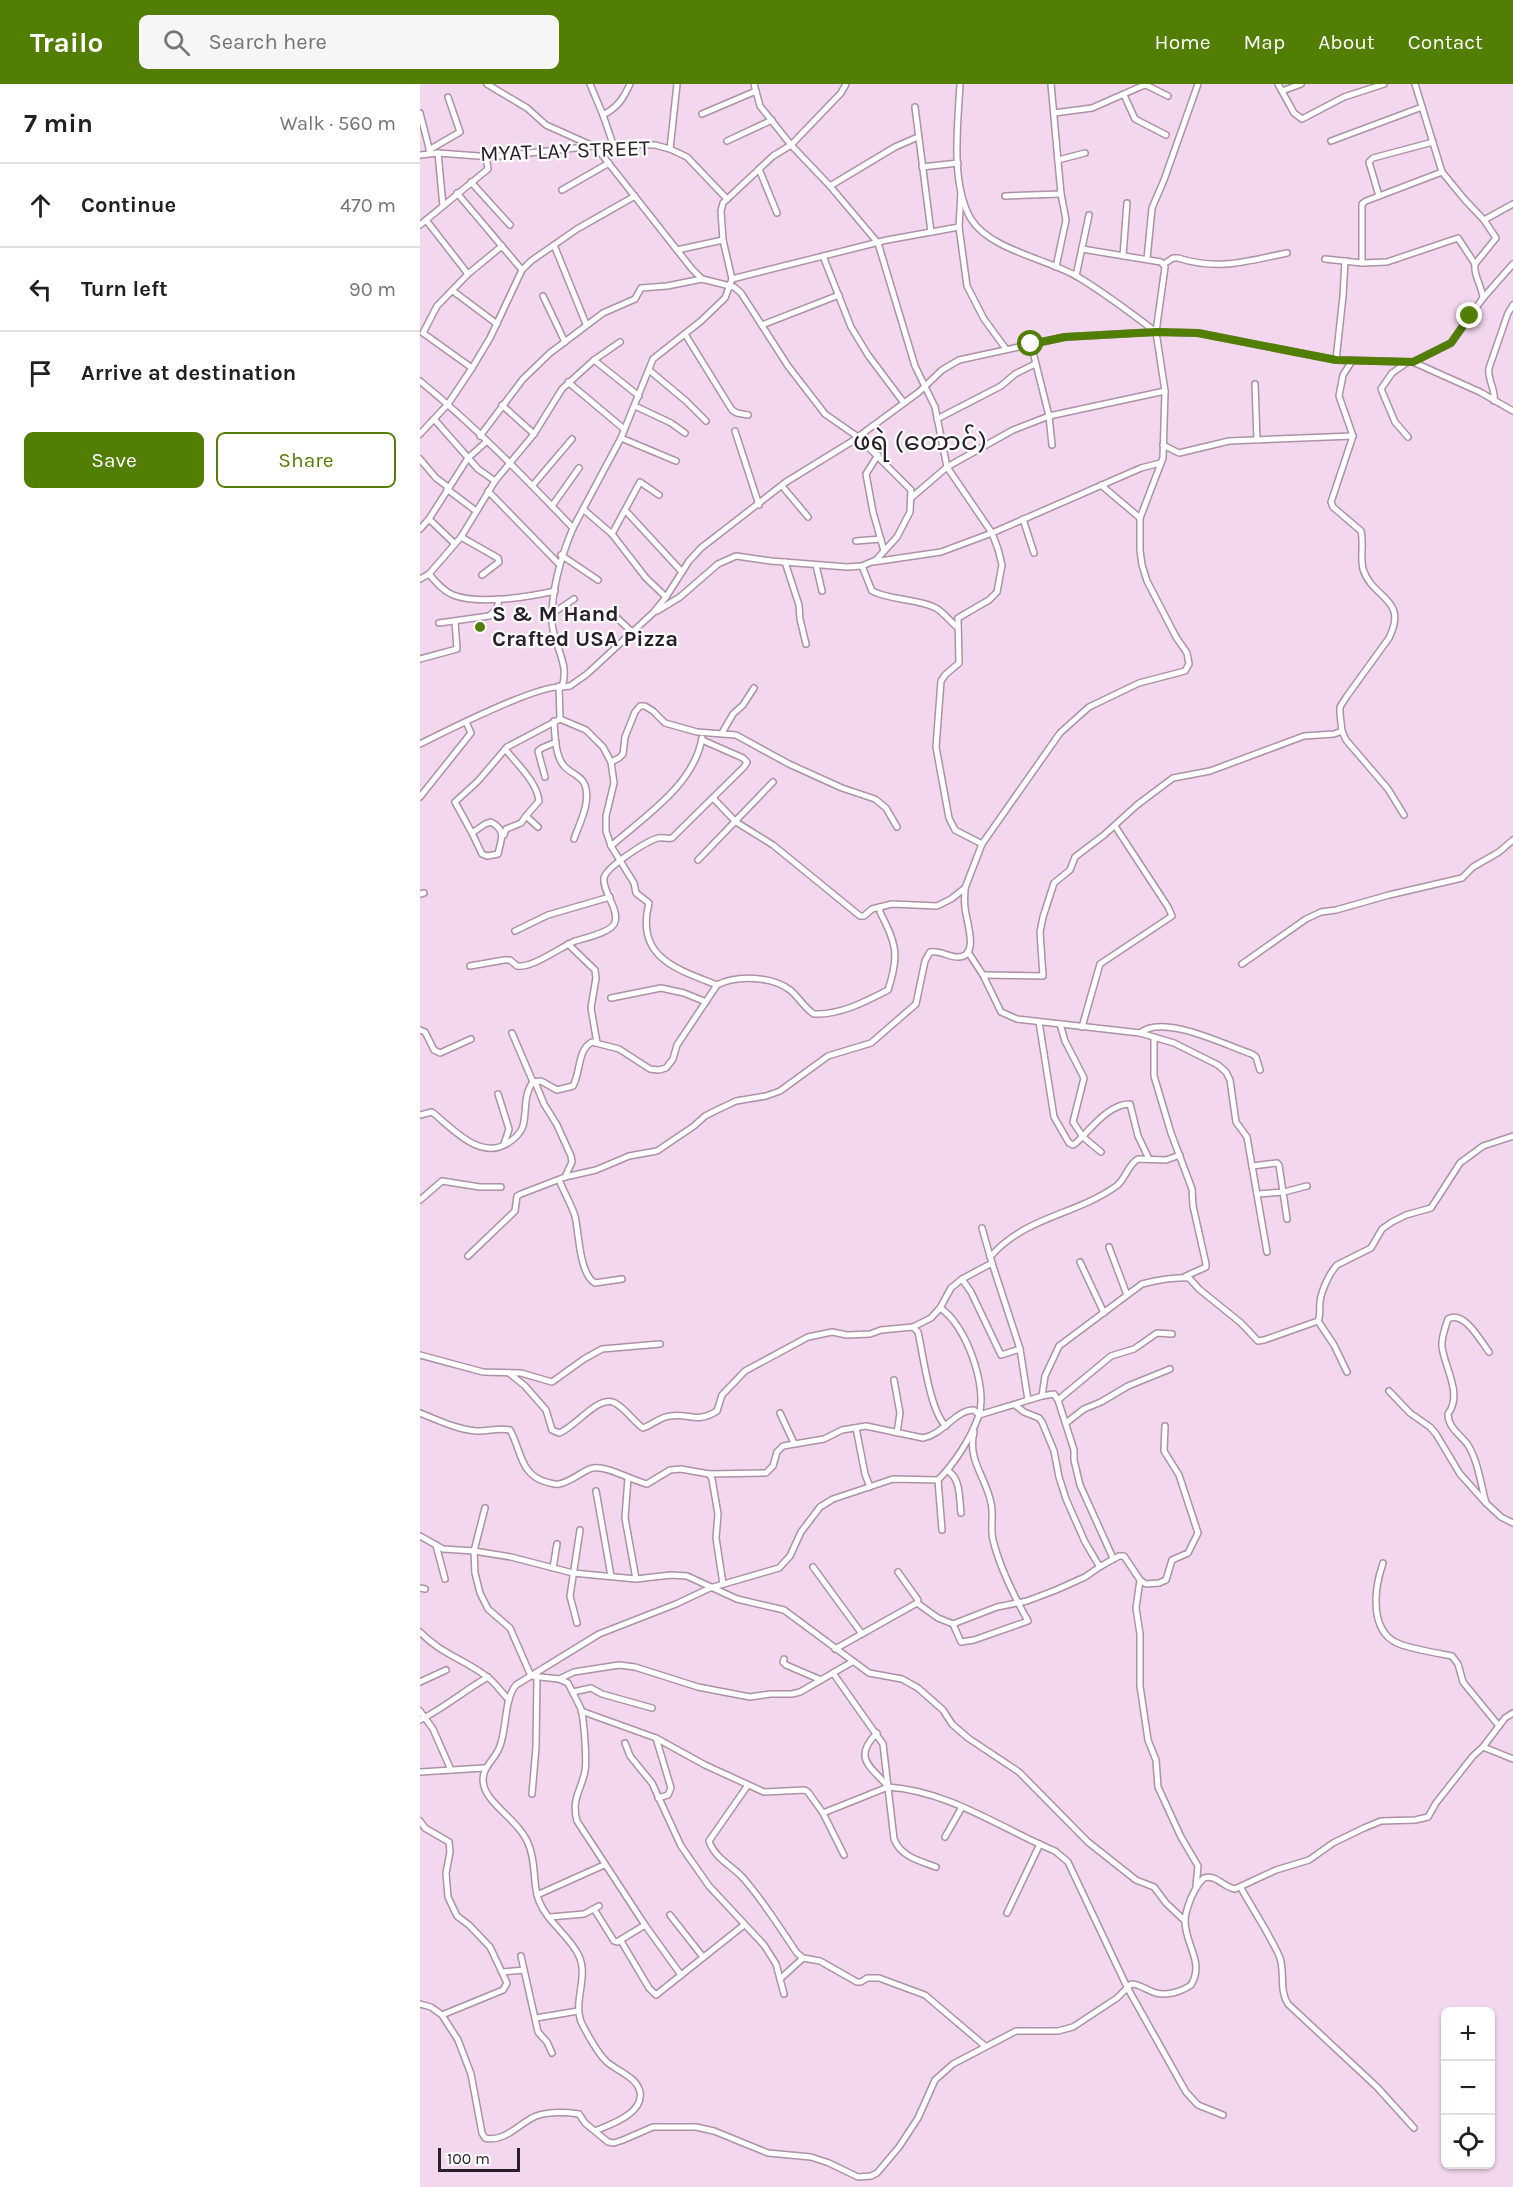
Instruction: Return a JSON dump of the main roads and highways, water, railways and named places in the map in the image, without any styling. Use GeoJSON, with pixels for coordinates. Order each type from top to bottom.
{"type":"FeatureCollection","features":[{"type":"Feature","properties":{"kind":"place","name":"S & M Hand Crafted USA Pizza"},"geometry":{"type":"Point","coordinates":[480,627]}},
{"type":"Feature","properties":{"kind":"district","name":"ဖရဲ (တောင်)"},"geometry":{"type":"Point","coordinates":[920,441]}}]}
